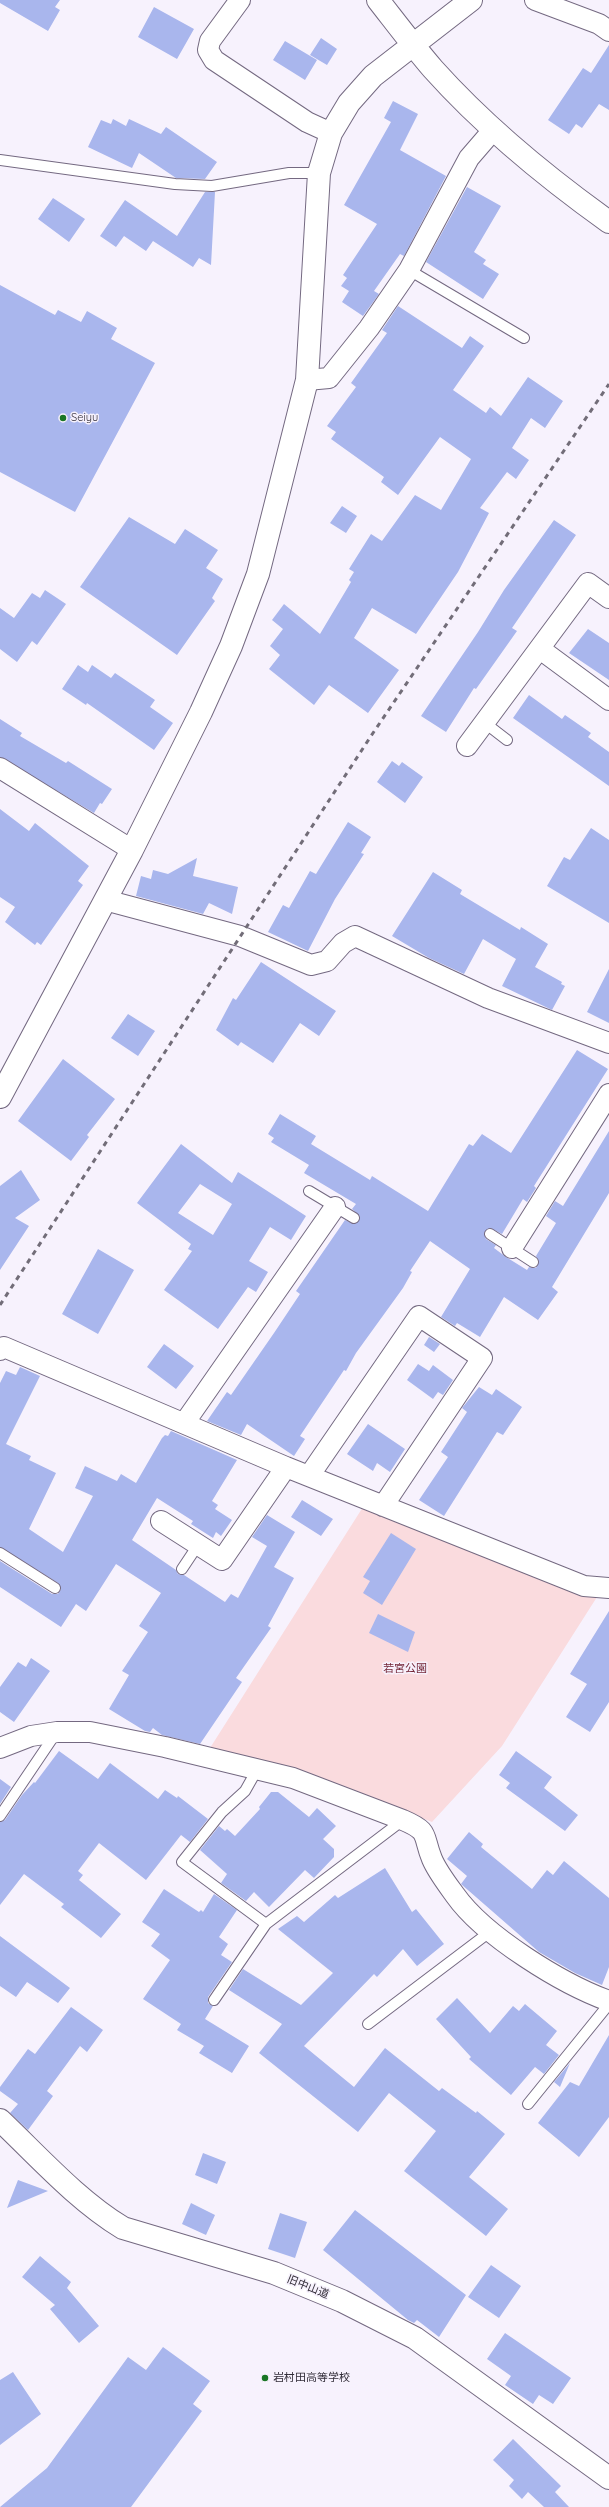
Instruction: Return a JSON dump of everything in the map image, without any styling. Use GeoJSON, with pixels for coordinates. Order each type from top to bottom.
{"type":"FeatureCollection","features":[{"type":"Feature","properties":{"kind":"street"},"geometry":{"type":"LineString","coordinates":[[240,0],[210,41],[208,50],[214,60],[307,122],[331,133]]}},
{"type":"Feature","properties":{"kind":"street"},"geometry":{"type":"LineString","coordinates":[[378,0],[414,46],[455,92],[549,178],[609,222]]}},
{"type":"Feature","properties":{"kind":"street"},"geometry":{"type":"LineString","coordinates":[[0,1097],[132,850],[231,646],[258,574],[307,380],[319,173],[331,133],[349,103],[368,81],[472,0]]}},
{"type":"Feature","properties":{"kind":"street"},"geometry":{"type":"LineString","coordinates":[[535,0],[599,24],[609,31]]}},
{"type":"Feature","properties":{"kind":"street"},"geometry":{"type":"LineString","coordinates":[[307,380],[329,378],[369,328],[409,270],[469,158],[494,129]]}},
{"type":"Feature","properties":{"kind":"street"},"geometry":{"type":"LineString","coordinates":[[467,746],[588,583],[609,598]]}},
{"type":"Feature","properties":{"kind":"street"},"geometry":{"type":"LineString","coordinates":[[540,649],[609,700]]}},
{"type":"Feature","properties":{"kind":"street"},"geometry":{"type":"LineString","coordinates":[[0,768],[132,850]]}},
{"type":"Feature","properties":{"kind":"street"},"geometry":{"type":"LineString","coordinates":[[105,900],[240,936],[311,965],[327,961],[343,943],[355,936],[488,998],[609,1043]]}},
{"type":"Feature","properties":{"kind":"street"},"geometry":{"type":"LineString","coordinates":[[512,1248],[609,1094]]}},
{"type":"Feature","properties":{"kind":"street"},"geometry":{"type":"LineString","coordinates":[[184,1422],[335,1207]]}},
{"type":"Feature","properties":{"kind":"street"},"geometry":{"type":"LineString","coordinates":[[309,1476],[419,1316],[482,1358],[383,1506]]}},
{"type":"Feature","properties":{"kind":"street"},"geometry":{"type":"LineString","coordinates":[[0,1350],[4,1347],[184,1422],[286,1467],[584,1586],[609,1588]]}},
{"type":"Feature","properties":{"kind":"street"},"geometry":{"type":"LineString","coordinates":[[161,1521],[222,1560],[286,1467]]}},
{"type":"Feature","properties":{"kind":"street"},"geometry":{"type":"LineString","coordinates":[[0,1748],[31,1736],[57,1732],[90,1732],[258,1768],[333,1791],[420,1827],[427,1839],[432,1858],[455,1896],[478,1921],[570,1986],[609,2003]]}},
{"type":"Feature","properties":{"kind":"street","name":"旧中山道"},"geometry":{"type":"LineString","coordinates":[[0,2120],[81,2197],[105,2217],[123,2228],[274,2273],[381,2318],[421,2342],[609,2478]]}},
{"type":"Feature","properties":{"kind":"lane"},"geometry":{"type":"LineString","coordinates":[[0,160],[175,184],[212,186],[289,174],[319,173]]}},
{"type":"Feature","properties":{"kind":"lane"},"geometry":{"type":"LineString","coordinates":[[409,270],[524,338]]}},
{"type":"Feature","properties":{"kind":"lane"},"geometry":{"type":"LineString","coordinates":[[485,723],[507,740]]}},
{"type":"Feature","properties":{"kind":"lane"},"geometry":{"type":"LineString","coordinates":[[309,1191],[354,1218]]}},
{"type":"Feature","properties":{"kind":"lane"},"geometry":{"type":"LineString","coordinates":[[490,1234],[533,1262]]}},
{"type":"Feature","properties":{"kind":"lane"},"geometry":{"type":"LineString","coordinates":[[182,1569],[198,1545]]}},
{"type":"Feature","properties":{"kind":"lane"},"geometry":{"type":"LineString","coordinates":[[0,1553],[55,1588]]}},
{"type":"Feature","properties":{"kind":"lane"},"geometry":{"type":"LineString","coordinates":[[0,1816],[57,1732]]}},
{"type":"Feature","properties":{"kind":"lane"},"geometry":{"type":"LineString","coordinates":[[258,1768],[245,1791],[222,1812],[182,1862],[266,1924]]}},
{"type":"Feature","properties":{"kind":"lane"},"geometry":{"type":"LineString","coordinates":[[214,2000],[266,1924],[403,1820]]}},
{"type":"Feature","properties":{"kind":"lane"},"geometry":{"type":"LineString","coordinates":[[368,2024],[491,1931]]}},
{"type":"Feature","properties":{"kind":"lane"},"geometry":{"type":"LineString","coordinates":[[528,2104],[609,2003]]}},
{"type":"Feature","properties":{"kind":"green space","name":"若宮公園"},"geometry":{"type":"Polygon","coordinates":[[[363,1507],[597,1597],[502,1746],[432,1822],[392,1806],[210,1748],[363,1507]]]}},
{"type":"Feature","properties":{"kind":"building"},"geometry":{"type":"Polygon","coordinates":[[[0,0],[60,0],[55,7],[60,10],[48,31],[0,3],[0,0]]]}},
{"type":"Feature","properties":{"kind":"building"},"geometry":{"type":"Polygon","coordinates":[[[154,7],[194,29],[177,59],[138,37],[154,7]]]}},
{"type":"Feature","properties":{"kind":"building"},"geometry":{"type":"Polygon","coordinates":[[[321,38],[337,49],[327,65],[310,55],[321,38]]]}},
{"type":"Feature","properties":{"kind":"building"},"geometry":{"type":"Polygon","coordinates":[[[285,41],[317,60],[305,80],[273,60],[285,41]]]}},
{"type":"Feature","properties":{"kind":"building"},"geometry":{"type":"Polygon","coordinates":[[[609,45],[609,110],[599,104],[582,128],[576,124],[569,134],[548,120],[583,68],[591,73],[609,45]]]}},
{"type":"Feature","properties":{"kind":"building"},"geometry":{"type":"Polygon","coordinates":[[[393,101],[418,114],[400,150],[446,176],[404,256],[400,254],[374,291],[379,294],[363,316],[342,302],[349,291],[341,286],[347,278],[343,275],[377,224],[344,205],[391,122],[384,118],[393,101]]]}},
{"type":"Feature","properties":{"kind":"building"},"geometry":{"type":"Polygon","coordinates":[[[113,119],[126,126],[129,119],[161,134],[166,127],[217,162],[205,179],[176,178],[139,153],[132,168],[88,147],[101,120],[111,124],[113,119]]]}},
{"type":"Feature","properties":{"kind":"building"},"geometry":{"type":"Polygon","coordinates":[[[467,187],[501,206],[474,252],[486,260],[483,264],[499,274],[483,299],[426,262],[467,187]]]}},
{"type":"Feature","properties":{"kind":"building"},"geometry":{"type":"Polygon","coordinates":[[[205,192],[215,192],[211,265],[199,258],[193,267],[153,241],[146,251],[124,236],[116,247],[100,236],[125,200],[177,236],[205,192]]]}},
{"type":"Feature","properties":{"kind":"building"},"geometry":{"type":"Polygon","coordinates":[[[53,198],[85,219],[69,242],[38,219],[53,198]]]}},
{"type":"Feature","properties":{"kind":"building","name":"Seiyu"},"geometry":{"type":"Polygon","coordinates":[[[0,285],[55,315],[58,310],[81,322],[87,311],[117,328],[111,339],[155,363],[75,512],[0,472],[0,285]]]}},
{"type":"Feature","properties":{"kind":"building"},"geometry":{"type":"Polygon","coordinates":[[[398,306],[462,348],[470,336],[484,346],[453,390],[486,413],[490,407],[501,416],[528,377],[563,401],[545,428],[531,418],[512,448],[529,460],[516,479],[507,472],[480,508],[489,513],[458,572],[416,634],[372,608],[354,638],[399,670],[368,713],[329,685],[314,705],[269,669],[280,655],[270,646],[283,629],[272,620],[284,604],[320,634],[351,582],[349,580],[354,572],[349,569],[371,534],[382,541],[415,495],[441,510],[471,459],[440,437],[398,495],[381,482],[384,477],[331,439],[336,432],[327,426],[356,387],[351,383],[387,333],[382,330],[398,306]]]}},
{"type":"Feature","properties":{"kind":"building"},"geometry":{"type":"Polygon","coordinates":[[[342,506],[357,516],[346,533],[330,523],[342,506]]]}},
{"type":"Feature","properties":{"kind":"building"},"geometry":{"type":"Polygon","coordinates":[[[129,517],[175,544],[185,529],[218,550],[206,568],[223,579],[212,598],[215,601],[177,655],[80,587],[129,517]]]}},
{"type":"Feature","properties":{"kind":"building"},"geometry":{"type":"Polygon","coordinates":[[[554,520],[576,535],[512,628],[517,631],[476,689],[474,688],[446,732],[421,716],[478,632],[504,590],[554,520]]]}},
{"type":"Feature","properties":{"kind":"building"},"geometry":{"type":"Polygon","coordinates":[[[45,590],[66,604],[37,645],[32,641],[17,662],[0,649],[0,608],[14,618],[32,593],[40,598],[45,590]]]}},
{"type":"Feature","properties":{"kind":"building"},"geometry":{"type":"Polygon","coordinates":[[[588,629],[609,643],[609,680],[569,653],[588,629]]]}},
{"type":"Feature","properties":{"kind":"building"},"geometry":{"type":"Polygon","coordinates":[[[78,665],[88,672],[92,665],[111,678],[115,673],[155,700],[150,707],[173,723],[154,750],[87,703],[86,705],[62,689],[78,665]]]}},
{"type":"Feature","properties":{"kind":"building"},"geometry":{"type":"Polygon","coordinates":[[[529,695],[562,719],[565,715],[591,733],[588,737],[609,752],[609,786],[513,718],[529,695]]]}},
{"type":"Feature","properties":{"kind":"building"},"geometry":{"type":"Polygon","coordinates":[[[0,719],[22,733],[20,736],[66,763],[68,761],[112,789],[94,813],[0,757],[0,719]]]}},
{"type":"Feature","properties":{"kind":"building"},"geometry":{"type":"Polygon","coordinates":[[[392,761],[399,766],[402,762],[423,777],[405,803],[377,782],[392,761]]]}},
{"type":"Feature","properties":{"kind":"building"},"geometry":{"type":"Polygon","coordinates":[[[0,809],[29,831],[35,823],[89,866],[78,881],[83,885],[41,945],[37,942],[35,945],[5,922],[15,907],[0,897],[0,809]]]}},
{"type":"Feature","properties":{"kind":"building"},"geometry":{"type":"Polygon","coordinates":[[[348,822],[371,837],[361,853],[364,854],[335,899],[308,951],[268,932],[283,905],[289,908],[310,871],[316,874],[348,822]]]}},
{"type":"Feature","properties":{"kind":"building"},"geometry":{"type":"Polygon","coordinates":[[[591,828],[609,840],[609,923],[547,886],[564,857],[570,860],[591,828]]]}},
{"type":"Feature","properties":{"kind":"building"},"geometry":{"type":"Polygon","coordinates":[[[197,858],[193,876],[238,887],[232,914],[209,903],[203,914],[136,896],[141,876],[151,879],[153,870],[168,874],[197,858]]]}},
{"type":"Feature","properties":{"kind":"building"},"geometry":{"type":"Polygon","coordinates":[[[433,872],[462,890],[460,894],[520,930],[521,927],[548,944],[535,967],[562,982],[561,984],[565,986],[552,1010],[502,986],[516,959],[483,939],[464,974],[429,958],[392,936],[433,872]]]}},
{"type":"Feature","properties":{"kind":"building"},"geometry":{"type":"Polygon","coordinates":[[[261,962],[336,1011],[319,1036],[300,1023],[273,1063],[241,1042],[238,1046],[216,1030],[233,998],[236,1000],[261,962]]]}},
{"type":"Feature","properties":{"kind":"building"},"geometry":{"type":"Polygon","coordinates":[[[609,969],[609,1023],[587,1012],[609,969]]]}},
{"type":"Feature","properties":{"kind":"building"},"geometry":{"type":"Polygon","coordinates":[[[128,1014],[155,1031],[138,1056],[111,1038],[128,1014]]]}},
{"type":"Feature","properties":{"kind":"building"},"geometry":{"type":"Polygon","coordinates":[[[577,1050],[608,1069],[534,1186],[536,1188],[527,1202],[523,1199],[502,1234],[490,1228],[484,1233],[486,1239],[496,1245],[494,1248],[506,1257],[527,1270],[529,1267],[536,1268],[539,1262],[536,1256],[556,1223],[546,1216],[555,1201],[563,1206],[609,1131],[609,1193],[552,1287],[558,1292],[538,1320],[504,1297],[480,1337],[457,1323],[455,1326],[441,1317],[470,1269],[430,1241],[410,1271],[412,1272],[403,1288],[356,1353],[346,1371],[344,1370],[300,1436],[305,1439],[294,1456],[247,1424],[241,1435],[207,1421],[227,1392],[231,1395],[274,1333],[300,1294],[296,1291],[345,1220],[354,1224],[360,1218],[359,1215],[352,1209],[356,1204],[304,1173],[309,1165],[271,1142],[274,1138],[268,1134],[280,1114],[316,1136],[311,1144],[370,1180],[372,1176],[428,1211],[469,1144],[473,1146],[482,1134],[511,1153],[577,1050]]]}},
{"type":"Feature","properties":{"kind":"building"},"geometry":{"type":"Polygon","coordinates":[[[63,1059],[115,1099],[87,1135],[89,1137],[71,1161],[18,1121],[63,1059]]]}},
{"type":"Feature","properties":{"kind":"building"},"geometry":{"type":"Polygon","coordinates":[[[181,1144],[232,1183],[238,1172],[306,1216],[291,1240],[270,1227],[249,1261],[268,1272],[256,1292],[248,1287],[218,1329],[164,1290],[192,1251],[188,1249],[191,1244],[137,1203],[181,1144]],[[200,1184],[178,1213],[213,1235],[232,1204],[200,1184]]]}},
{"type":"Feature","properties":{"kind":"building"},"geometry":{"type":"Polygon","coordinates":[[[21,1170],[40,1200],[15,1218],[29,1226],[0,1270],[0,1186],[21,1170]]]}},
{"type":"Feature","properties":{"kind":"building"},"geometry":{"type":"Polygon","coordinates":[[[98,1249],[134,1270],[98,1334],[62,1314],[98,1249]]]}},
{"type":"Feature","properties":{"kind":"building"},"geometry":{"type":"Polygon","coordinates":[[[429,1337],[440,1344],[434,1352],[424,1345],[429,1337]]]}},
{"type":"Feature","properties":{"kind":"building"},"geometry":{"type":"Polygon","coordinates":[[[164,1344],[194,1366],[176,1389],[147,1367],[164,1344]]]}},
{"type":"Feature","properties":{"kind":"building"},"geometry":{"type":"Polygon","coordinates":[[[418,1364],[429,1371],[433,1365],[453,1380],[443,1395],[438,1392],[433,1399],[407,1380],[418,1364]]]}},
{"type":"Feature","properties":{"kind":"building"},"geometry":{"type":"Polygon","coordinates":[[[20,1367],[40,1376],[6,1444],[31,1456],[29,1460],[56,1473],[29,1529],[63,1552],[93,1496],[75,1488],[85,1466],[117,1481],[121,1474],[136,1483],[162,1438],[165,1435],[168,1436],[171,1431],[237,1460],[212,1501],[218,1505],[215,1509],[232,1520],[221,1536],[216,1532],[213,1538],[191,1524],[193,1521],[157,1498],[132,1540],[176,1570],[178,1574],[184,1575],[225,1602],[231,1594],[238,1598],[267,1546],[252,1537],[267,1515],[295,1532],[274,1567],[294,1578],[268,1626],[271,1628],[236,1678],[242,1682],[200,1744],[162,1735],[153,1728],[150,1732],[145,1731],[109,1709],[129,1675],[122,1671],[148,1632],[139,1626],[161,1593],[116,1564],[86,1611],[76,1604],[61,1627],[0,1587],[0,1561],[52,1594],[58,1594],[61,1589],[58,1583],[0,1547],[0,1383],[6,1371],[16,1375],[20,1367]]]}},
{"type":"Feature","properties":{"kind":"building"},"geometry":{"type":"Polygon","coordinates":[[[479,1387],[492,1395],[496,1389],[522,1407],[503,1435],[497,1432],[444,1516],[419,1500],[448,1457],[441,1452],[467,1412],[462,1408],[479,1387]]]}},
{"type":"Feature","properties":{"kind":"building"},"geometry":{"type":"Polygon","coordinates":[[[368,1424],[405,1449],[390,1472],[377,1463],[373,1471],[347,1454],[368,1424]]]}},
{"type":"Feature","properties":{"kind":"building"},"geometry":{"type":"Polygon","coordinates":[[[302,1500],[333,1519],[321,1536],[291,1517],[302,1500]]]}},
{"type":"Feature","properties":{"kind":"building"},"geometry":{"type":"Polygon","coordinates":[[[391,1533],[416,1549],[382,1605],[363,1593],[370,1581],[363,1577],[391,1533]]]}},
{"type":"Feature","properties":{"kind":"building"},"geometry":{"type":"Polygon","coordinates":[[[609,1611],[609,1702],[590,1732],[566,1717],[587,1684],[570,1674],[609,1611]]]}},
{"type":"Feature","properties":{"kind":"building"},"geometry":{"type":"Polygon","coordinates":[[[378,1614],[415,1632],[408,1652],[369,1633],[378,1614]]]}},
{"type":"Feature","properties":{"kind":"building"},"geometry":{"type":"Polygon","coordinates":[[[31,1658],[50,1671],[14,1722],[0,1712],[0,1687],[18,1662],[26,1667],[31,1658]]]}},
{"type":"Feature","properties":{"kind":"building"},"geometry":{"type":"Polygon","coordinates":[[[59,1751],[98,1779],[110,1763],[158,1799],[165,1790],[177,1798],[178,1796],[208,1819],[190,1842],[181,1835],[146,1880],[99,1843],[78,1871],[83,1875],[79,1880],[121,1914],[101,1938],[61,1907],[64,1904],[24,1874],[0,1905],[0,1822],[5,1820],[22,1795],[34,1782],[35,1783],[59,1751]]]}},
{"type":"Feature","properties":{"kind":"building"},"geometry":{"type":"Polygon","coordinates":[[[516,1751],[552,1777],[544,1788],[578,1815],[565,1831],[506,1788],[510,1783],[499,1775],[516,1751]]]}},
{"type":"Feature","properties":{"kind":"building"},"geometry":{"type":"Polygon","coordinates":[[[0,1779],[11,1787],[0,1804],[0,1779]]]}},
{"type":"Feature","properties":{"kind":"building"},"geometry":{"type":"Polygon","coordinates":[[[271,1792],[278,1792],[309,1817],[317,1808],[336,1826],[323,1839],[334,1849],[334,1857],[314,1878],[305,1870],[269,1907],[254,1892],[246,1901],[221,1883],[227,1874],[200,1850],[219,1826],[225,1831],[227,1829],[235,1836],[260,1809],[259,1807],[271,1792]]]}},
{"type":"Feature","properties":{"kind":"building"},"geometry":{"type":"Polygon","coordinates":[[[469,1832],[483,1844],[481,1847],[532,1889],[547,1870],[553,1875],[564,1861],[609,1898],[609,1967],[602,1985],[575,1973],[539,1952],[461,1884],[467,1876],[447,1859],[469,1832]]]}},
{"type":"Feature","properties":{"kind":"building"},"geometry":{"type":"Polygon","coordinates":[[[385,1868],[412,1912],[416,1909],[444,1944],[417,1966],[403,1949],[377,1977],[374,1974],[304,2046],[354,2087],[385,2048],[439,2091],[442,2088],[476,2113],[477,2111],[505,2134],[469,2177],[508,2209],[486,2236],[404,2171],[436,2131],[389,2093],[358,2132],[259,2053],[282,2024],[229,1990],[243,1969],[301,2005],[333,1973],[278,1929],[297,1916],[304,1922],[335,1895],[338,1898],[385,1868]]]}},
{"type":"Feature","properties":{"kind":"building"},"geometry":{"type":"Polygon","coordinates":[[[164,1889],[199,1912],[201,1910],[203,1912],[214,1894],[237,1910],[219,1937],[228,1944],[221,1955],[232,1962],[208,1997],[208,2003],[213,2006],[205,2019],[249,2046],[232,2073],[199,2053],[204,2046],[177,2030],[181,2024],[143,1999],[170,1960],[151,1946],[160,1934],[142,1922],[164,1889]]]}},
{"type":"Feature","properties":{"kind":"building"},"geometry":{"type":"Polygon","coordinates":[[[0,1936],[70,1988],[58,2003],[27,1982],[16,1997],[0,1986],[0,1936]]]}},
{"type":"Feature","properties":{"kind":"building"},"geometry":{"type":"Polygon","coordinates":[[[457,1998],[490,2033],[513,2006],[519,2011],[525,2004],[557,2031],[546,2045],[559,2055],[544,2074],[535,2067],[511,2095],[469,2059],[471,2057],[436,2019],[457,1998]]]}},
{"type":"Feature","properties":{"kind":"building"},"geometry":{"type":"Polygon","coordinates":[[[71,2007],[103,2030],[87,2052],[80,2046],[47,2091],[53,2096],[28,2130],[10,2113],[18,2104],[0,2091],[0,2087],[28,2049],[35,2054],[71,2007]]]}},
{"type":"Feature","properties":{"kind":"building"},"geometry":{"type":"Polygon","coordinates":[[[609,2035],[609,2117],[579,2157],[538,2123],[570,2082],[579,2086],[609,2035]]]}},
{"type":"Feature","properties":{"kind":"building"},"geometry":{"type":"Polygon","coordinates":[[[570,2063],[560,2087],[554,2082],[570,2063]]]}},
{"type":"Feature","properties":{"kind":"building"},"geometry":{"type":"Polygon","coordinates":[[[203,2153],[226,2162],[217,2184],[195,2175],[203,2153]]]}},
{"type":"Feature","properties":{"kind":"building"},"geometry":{"type":"Polygon","coordinates":[[[18,2180],[48,2191],[7,2208],[18,2180]]]}},
{"type":"Feature","properties":{"kind":"building"},"geometry":{"type":"Polygon","coordinates":[[[191,2203],[215,2215],[206,2235],[182,2224],[191,2203]]]}},
{"type":"Feature","properties":{"kind":"building"},"geometry":{"type":"Polygon","coordinates":[[[355,2210],[466,2295],[439,2337],[417,2320],[414,2323],[408,2320],[323,2250],[355,2210]]]}},
{"type":"Feature","properties":{"kind":"building"},"geometry":{"type":"Polygon","coordinates":[[[280,2213],[307,2222],[295,2258],[268,2249],[280,2213]]]}},
{"type":"Feature","properties":{"kind":"building"},"geometry":{"type":"Polygon","coordinates":[[[40,2256],[71,2282],[67,2288],[99,2326],[79,2343],[50,2309],[55,2305],[22,2277],[40,2256]]]}},
{"type":"Feature","properties":{"kind":"building"},"geometry":{"type":"Polygon","coordinates":[[[491,2265],[521,2286],[499,2318],[468,2297],[491,2265]]]}},
{"type":"Feature","properties":{"kind":"building"},"geometry":{"type":"Polygon","coordinates":[[[505,2333],[571,2378],[553,2404],[539,2395],[533,2404],[505,2385],[511,2376],[487,2359],[505,2333]]]}},
{"type":"Feature","properties":{"kind":"building"},"geometry":{"type":"Polygon","coordinates":[[[163,2347],[210,2381],[193,2404],[202,2411],[131,2507],[0,2507],[47,2468],[128,2357],[146,2370],[163,2347]]]}},
{"type":"Feature","properties":{"kind":"building"},"geometry":{"type":"Polygon","coordinates":[[[13,2372],[41,2414],[0,2445],[0,2380],[13,2372]]]}},
{"type":"Feature","properties":{"kind":"building"},"geometry":{"type":"Polygon","coordinates":[[[513,2439],[561,2486],[555,2492],[569,2507],[544,2507],[528,2492],[522,2499],[509,2486],[514,2480],[493,2460],[513,2439]]]}},
{"type":"Feature","properties":{"kind":"railway"},"geometry":{"type":"LineString","coordinates":[[0,1305],[371,736],[609,384]]}},
{"type":"Feature","properties":{"kind":"place","name":"Seiyu"},"geometry":{"type":"Point","coordinates":[63,418]}},
{"type":"Feature","properties":{"kind":"place","name":"岩村田高等学校"},"geometry":{"type":"Point","coordinates":[265,2378]}}]}
